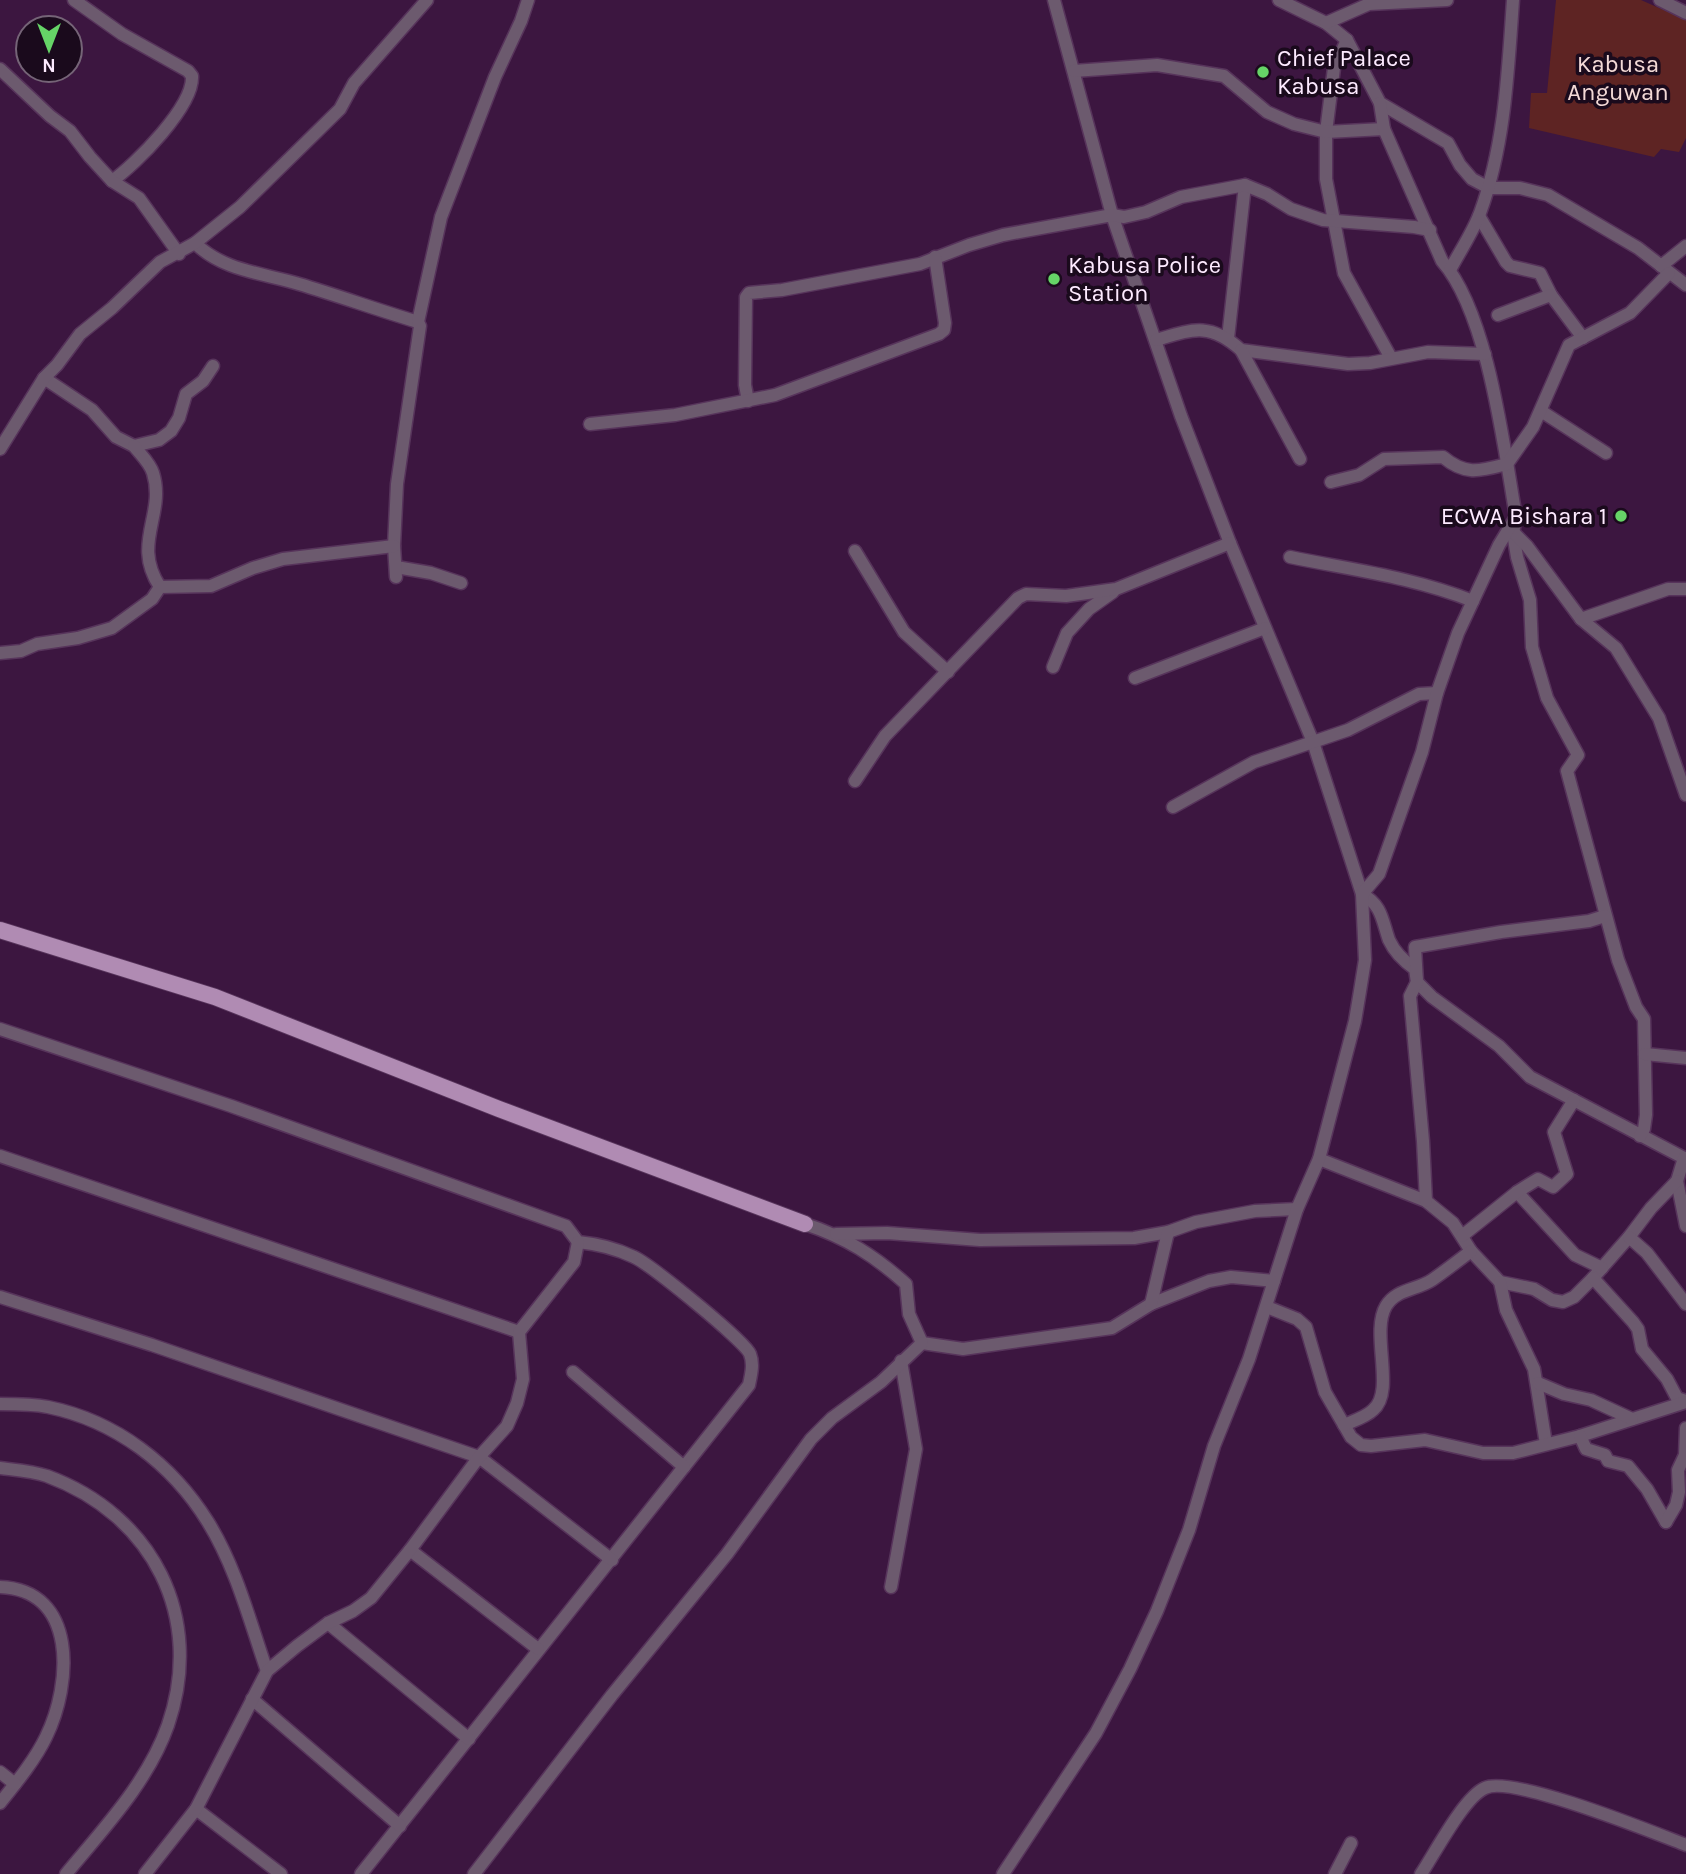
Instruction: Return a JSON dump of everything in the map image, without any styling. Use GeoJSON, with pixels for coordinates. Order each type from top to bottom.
{"type":"FeatureCollection","features":[{"type":"Feature","properties":{"kind":"main road"},"geometry":{"type":"LineString","coordinates":[[0,930],[215,998],[805,1224]]}},
{"type":"Feature","properties":{"kind":"street"},"geometry":{"type":"LineString","coordinates":[[74,0],[122,34],[188,71],[192,76],[191,88],[160,135],[131,167],[112,180]]}},
{"type":"Feature","properties":{"kind":"street"},"geometry":{"type":"LineString","coordinates":[[0,449],[44,378],[90,324],[112,308],[160,262],[179,254],[240,208],[340,109],[354,83],[427,0]]}},
{"type":"Feature","properties":{"kind":"street"},"geometry":{"type":"LineString","coordinates":[[1003,1874],[1096,1733],[1157,1611],[1189,1530],[1214,1446],[1267,1307],[1297,1209],[1319,1159],[1360,991],[1365,960],[1362,894],[1313,742],[1230,543],[1181,416],[1112,215],[1054,0]]}},
{"type":"Feature","properties":{"kind":"street"},"geometry":{"type":"LineString","coordinates":[[1279,0],[1326,23],[1347,40],[1380,103],[1384,129],[1442,261],[1450,270],[1469,310],[1485,354],[1516,517],[1514,538],[1517,557],[1530,600],[1532,647],[1548,698],[1578,755],[1567,772],[1605,916],[1636,1007],[1644,1019],[1646,1115],[1640,1136]]}},
{"type":"Feature","properties":{"kind":"street"},"geometry":{"type":"LineString","coordinates":[[1326,23],[1369,4],[1447,0]]}},
{"type":"Feature","properties":{"kind":"street"},"geometry":{"type":"LineString","coordinates":[[1450,270],[1479,216],[1489,188],[1506,105],[1513,0]]}},
{"type":"Feature","properties":{"kind":"street"},"geometry":{"type":"LineString","coordinates":[[1660,0],[1686,13]]}},
{"type":"Feature","properties":{"kind":"street"},"geometry":{"type":"LineString","coordinates":[[461,583],[431,573],[396,572],[394,546],[397,484],[420,326],[418,322],[442,217],[495,77],[522,21],[525,1]]}},
{"type":"Feature","properties":{"kind":"street"},"geometry":{"type":"LineString","coordinates":[[1347,40],[1334,68],[1326,132],[1326,179],[1344,273],[1391,358]]}},
{"type":"Feature","properties":{"kind":"street"},"geometry":{"type":"LineString","coordinates":[[1074,71],[1157,65],[1224,76],[1268,112],[1294,124],[1326,132],[1384,129]]}},
{"type":"Feature","properties":{"kind":"street"},"geometry":{"type":"LineString","coordinates":[[0,69],[70,131],[112,180],[139,198],[179,254]]}},
{"type":"Feature","properties":{"kind":"street"},"geometry":{"type":"LineString","coordinates":[[1380,103],[1448,143],[1460,165],[1472,179],[1489,188],[1520,188],[1548,195],[1638,248],[1686,285]]}},
{"type":"Feature","properties":{"kind":"street"},"geometry":{"type":"LineString","coordinates":[[1228,338],[1245,185]]}},
{"type":"Feature","properties":{"kind":"street"},"geometry":{"type":"LineString","coordinates":[[748,401],[745,385],[746,297],[749,293],[920,264],[1003,235],[1112,215],[1124,217],[1146,212],[1181,197],[1245,185],[1267,194],[1291,209],[1323,220],[1430,230]]}},
{"type":"Feature","properties":{"kind":"street"},"geometry":{"type":"LineString","coordinates":[[1479,216],[1510,266],[1540,273],[1551,295],[1583,338]]}},
{"type":"Feature","properties":{"kind":"street"},"geometry":{"type":"LineString","coordinates":[[195,243],[207,255],[244,271],[279,278],[418,322]]}},
{"type":"Feature","properties":{"kind":"street"},"geometry":{"type":"LineString","coordinates":[[1331,482],[1359,475],[1384,460],[1443,457],[1453,465],[1473,471],[1507,464],[1541,411],[1569,345],[1630,313],[1686,246]]}},
{"type":"Feature","properties":{"kind":"street"},"geometry":{"type":"LineString","coordinates":[[590,424],[676,415],[775,395],[939,334],[944,330],[945,323],[935,257]]}},
{"type":"Feature","properties":{"kind":"street"},"geometry":{"type":"LineString","coordinates":[[1498,315],[1551,295]]}},
{"type":"Feature","properties":{"kind":"street"},"geometry":{"type":"LineString","coordinates":[[1156,340],[1188,331],[1213,331],[1228,338],[1241,349],[1300,458]]}},
{"type":"Feature","properties":{"kind":"street"},"geometry":{"type":"LineString","coordinates":[[1241,349],[1348,364],[1370,363],[1427,352],[1485,354]]}},
{"type":"Feature","properties":{"kind":"street"},"geometry":{"type":"LineString","coordinates":[[134,446],[159,440],[171,431],[179,418],[186,394],[203,381],[213,366]]}},
{"type":"Feature","properties":{"kind":"street"},"geometry":{"type":"LineString","coordinates":[[44,378],[92,410],[116,436],[134,446],[150,465],[155,482],[147,559],[160,587]]}},
{"type":"Feature","properties":{"kind":"street"},"geometry":{"type":"LineString","coordinates":[[1541,411],[1606,453]]}},
{"type":"Feature","properties":{"kind":"street"},"geometry":{"type":"LineString","coordinates":[[1362,894],[1379,874],[1422,752],[1437,692],[1458,634],[1499,545],[1516,517]]}},
{"type":"Feature","properties":{"kind":"street"},"geometry":{"type":"LineString","coordinates":[[1499,545],[1514,538]]}},
{"type":"Feature","properties":{"kind":"street"},"geometry":{"type":"LineString","coordinates":[[1514,538],[1527,546],[1581,619],[1616,648],[1659,718],[1686,795]]}},
{"type":"Feature","properties":{"kind":"street"},"geometry":{"type":"LineString","coordinates":[[1053,667],[1066,633],[1088,609],[1116,589],[1230,543]]}},
{"type":"Feature","properties":{"kind":"street"},"geometry":{"type":"LineString","coordinates":[[160,587],[211,586],[253,568],[283,559],[394,546]]}},
{"type":"Feature","properties":{"kind":"street"},"geometry":{"type":"LineString","coordinates":[[855,551],[904,632],[948,673]]}},
{"type":"Feature","properties":{"kind":"street"},"geometry":{"type":"LineString","coordinates":[[1290,557],[1392,575],[1473,601]]}},
{"type":"Feature","properties":{"kind":"street"},"geometry":{"type":"LineString","coordinates":[[0,653],[20,651],[43,642],[78,638],[112,628],[152,599],[160,587]]}},
{"type":"Feature","properties":{"kind":"street"},"geometry":{"type":"LineString","coordinates":[[855,781],[885,736],[1018,598],[1026,594],[1066,596],[1116,589]]}},
{"type":"Feature","properties":{"kind":"street"},"geometry":{"type":"LineString","coordinates":[[1581,619],[1668,589],[1686,589]]}},
{"type":"Feature","properties":{"kind":"street"},"geometry":{"type":"LineString","coordinates":[[1135,678],[1265,628]]}},
{"type":"Feature","properties":{"kind":"street"},"geometry":{"type":"LineString","coordinates":[[1173,807],[1254,762],[1348,730],[1419,694],[1437,692]]}},
{"type":"Feature","properties":{"kind":"street"},"geometry":{"type":"LineString","coordinates":[[1362,894],[1374,901],[1383,916],[1390,943],[1406,963],[1415,969],[1416,982],[1441,1004],[1499,1046],[1530,1077],[1685,1158],[1676,1181],[1594,1278],[1564,1305],[1534,1289],[1500,1282]]}},
{"type":"Feature","properties":{"kind":"street"},"geometry":{"type":"LineString","coordinates":[[1426,1201],[1410,996],[1416,982],[1415,947],[1501,932],[1589,921],[1605,916]]}},
{"type":"Feature","properties":{"kind":"street"},"geometry":{"type":"LineString","coordinates":[[0,1029],[231,1106],[566,1226],[578,1242],[608,1245],[638,1259],[687,1296],[749,1351],[752,1367],[749,1385],[362,1874]]}},
{"type":"Feature","properties":{"kind":"street"},"geometry":{"type":"LineString","coordinates":[[1645,1055],[1686,1058]]}},
{"type":"Feature","properties":{"kind":"street"},"geometry":{"type":"LineString","coordinates":[[1462,1236],[1517,1192],[1538,1179],[1553,1187],[1567,1174],[1554,1132],[1574,1100]]}},
{"type":"Feature","properties":{"kind":"street"},"geometry":{"type":"LineString","coordinates":[[0,1156],[519,1332]]}},
{"type":"Feature","properties":{"kind":"street"},"geometry":{"type":"LineString","coordinates":[[1319,1159],[1426,1201],[1453,1223],[1471,1251],[1500,1282],[1506,1310],[1538,1383],[1536,1393],[1546,1444]]}},
{"type":"Feature","properties":{"kind":"street"},"geometry":{"type":"LineString","coordinates":[[1676,1181],[1686,1226]]}},
{"type":"Feature","properties":{"kind":"street"},"geometry":{"type":"LineString","coordinates":[[1517,1192],[1575,1255],[1602,1268]]}},
{"type":"Feature","properties":{"kind":"street"},"geometry":{"type":"LineString","coordinates":[[836,1234],[887,1233],[980,1240],[1134,1238],[1168,1232],[1196,1222],[1255,1211],[1297,1209]]}},
{"type":"Feature","properties":{"kind":"street"},"geometry":{"type":"LineString","coordinates":[[805,1224],[836,1234],[882,1262],[906,1284],[909,1314],[922,1343]]}},
{"type":"Feature","properties":{"kind":"street"},"geometry":{"type":"LineString","coordinates":[[1151,1304],[1168,1232]]}},
{"type":"Feature","properties":{"kind":"street"},"geometry":{"type":"LineString","coordinates":[[1629,1237],[1647,1253],[1686,1304]]}},
{"type":"Feature","properties":{"kind":"street"},"geometry":{"type":"LineString","coordinates":[[145,1874],[196,1809],[267,1671],[328,1623],[353,1611],[371,1598],[478,1457],[507,1426],[523,1380],[519,1332],[574,1262],[578,1242]]}},
{"type":"Feature","properties":{"kind":"street"},"geometry":{"type":"LineString","coordinates":[[1345,1425],[1375,1409],[1381,1396],[1383,1378],[1380,1320],[1386,1305],[1400,1293],[1432,1280],[1471,1251]]}},
{"type":"Feature","properties":{"kind":"street"},"geometry":{"type":"LineString","coordinates":[[474,1874],[612,1695],[727,1554],[811,1439],[832,1418],[881,1382],[922,1343],[963,1349],[1112,1328],[1151,1304],[1209,1281],[1231,1277],[1274,1281]]}},
{"type":"Feature","properties":{"kind":"street"},"geometry":{"type":"LineString","coordinates":[[1594,1278],[1638,1329],[1642,1349],[1667,1379],[1677,1398],[1686,1401]]}},
{"type":"Feature","properties":{"kind":"street"},"geometry":{"type":"LineString","coordinates":[[0,1297],[152,1345],[478,1457],[612,1560]]}},
{"type":"Feature","properties":{"kind":"street"},"geometry":{"type":"LineString","coordinates":[[1267,1307],[1297,1319],[1306,1326],[1325,1392],[1351,1437],[1361,1446],[1425,1440],[1483,1453],[1513,1453],[1580,1436],[1686,1401]]}},
{"type":"Feature","properties":{"kind":"street"},"geometry":{"type":"LineString","coordinates":[[891,1587],[916,1449],[901,1361]]}},
{"type":"Feature","properties":{"kind":"street"},"geometry":{"type":"LineString","coordinates":[[573,1372],[684,1467]]}},
{"type":"Feature","properties":{"kind":"street"},"geometry":{"type":"LineString","coordinates":[[1538,1383],[1564,1394],[1591,1400],[1632,1419]]}},
{"type":"Feature","properties":{"kind":"street"},"geometry":{"type":"LineString","coordinates":[[0,1404],[45,1406],[84,1417],[115,1431],[143,1450],[168,1472],[209,1524],[235,1579],[267,1671]]}},
{"type":"Feature","properties":{"kind":"street"},"geometry":{"type":"LineString","coordinates":[[1580,1436],[1586,1449],[1605,1455],[1608,1461],[1628,1466],[1647,1489],[1666,1522],[1676,1505],[1682,1484],[1678,1470],[1685,1455],[1686,1428]]}},
{"type":"Feature","properties":{"kind":"street"},"geometry":{"type":"LineString","coordinates":[[0,1468],[46,1475],[67,1485],[94,1499],[138,1536],[167,1586],[180,1646],[178,1690],[167,1727],[151,1759],[119,1809],[66,1874]]}},
{"type":"Feature","properties":{"kind":"street"},"geometry":{"type":"LineString","coordinates":[[410,1550],[538,1650]]}},
{"type":"Feature","properties":{"kind":"street"},"geometry":{"type":"LineString","coordinates":[[0,1587],[23,1589],[47,1607],[59,1628],[64,1675],[59,1700],[46,1737],[0,1803]]}},
{"type":"Feature","properties":{"kind":"street"},"geometry":{"type":"LineString","coordinates":[[328,1623],[469,1739]]}},
{"type":"Feature","properties":{"kind":"street"},"geometry":{"type":"LineString","coordinates":[[252,1699],[400,1826]]}},
{"type":"Feature","properties":{"kind":"street"},"geometry":{"type":"LineString","coordinates":[[0,1772],[15,1784]]}},
{"type":"Feature","properties":{"kind":"street"},"geometry":{"type":"LineString","coordinates":[[1421,1874],[1469,1800],[1486,1787],[1503,1786],[1569,1801],[1686,1844]]}},
{"type":"Feature","properties":{"kind":"street"},"geometry":{"type":"LineString","coordinates":[[196,1809],[281,1874]]}},
{"type":"Feature","properties":{"kind":"street"},"geometry":{"type":"LineString","coordinates":[[1335,1874],[1351,1843]]}},
{"type":"Feature","properties":{"kind":"green space","name":"Kabusa Anguwan"},"geometry":{"type":"Polygon","coordinates":[[[1556,0],[1641,0],[1686,20],[1686,138],[1679,152],[1661,149],[1654,157],[1529,128],[1531,93],[1547,93],[1556,0]]]}},
{"type":"Feature","properties":{"kind":"place","name":"Chief Palace Kabusa"},"geometry":{"type":"Point","coordinates":[1263,72]}},
{"type":"Feature","properties":{"kind":"place","name":"Kabusa Police Station"},"geometry":{"type":"Point","coordinates":[1054,279]}},
{"type":"Feature","properties":{"kind":"place","name":"ECWA Bishara 1"},"geometry":{"type":"Point","coordinates":[1621,516]}}]}
